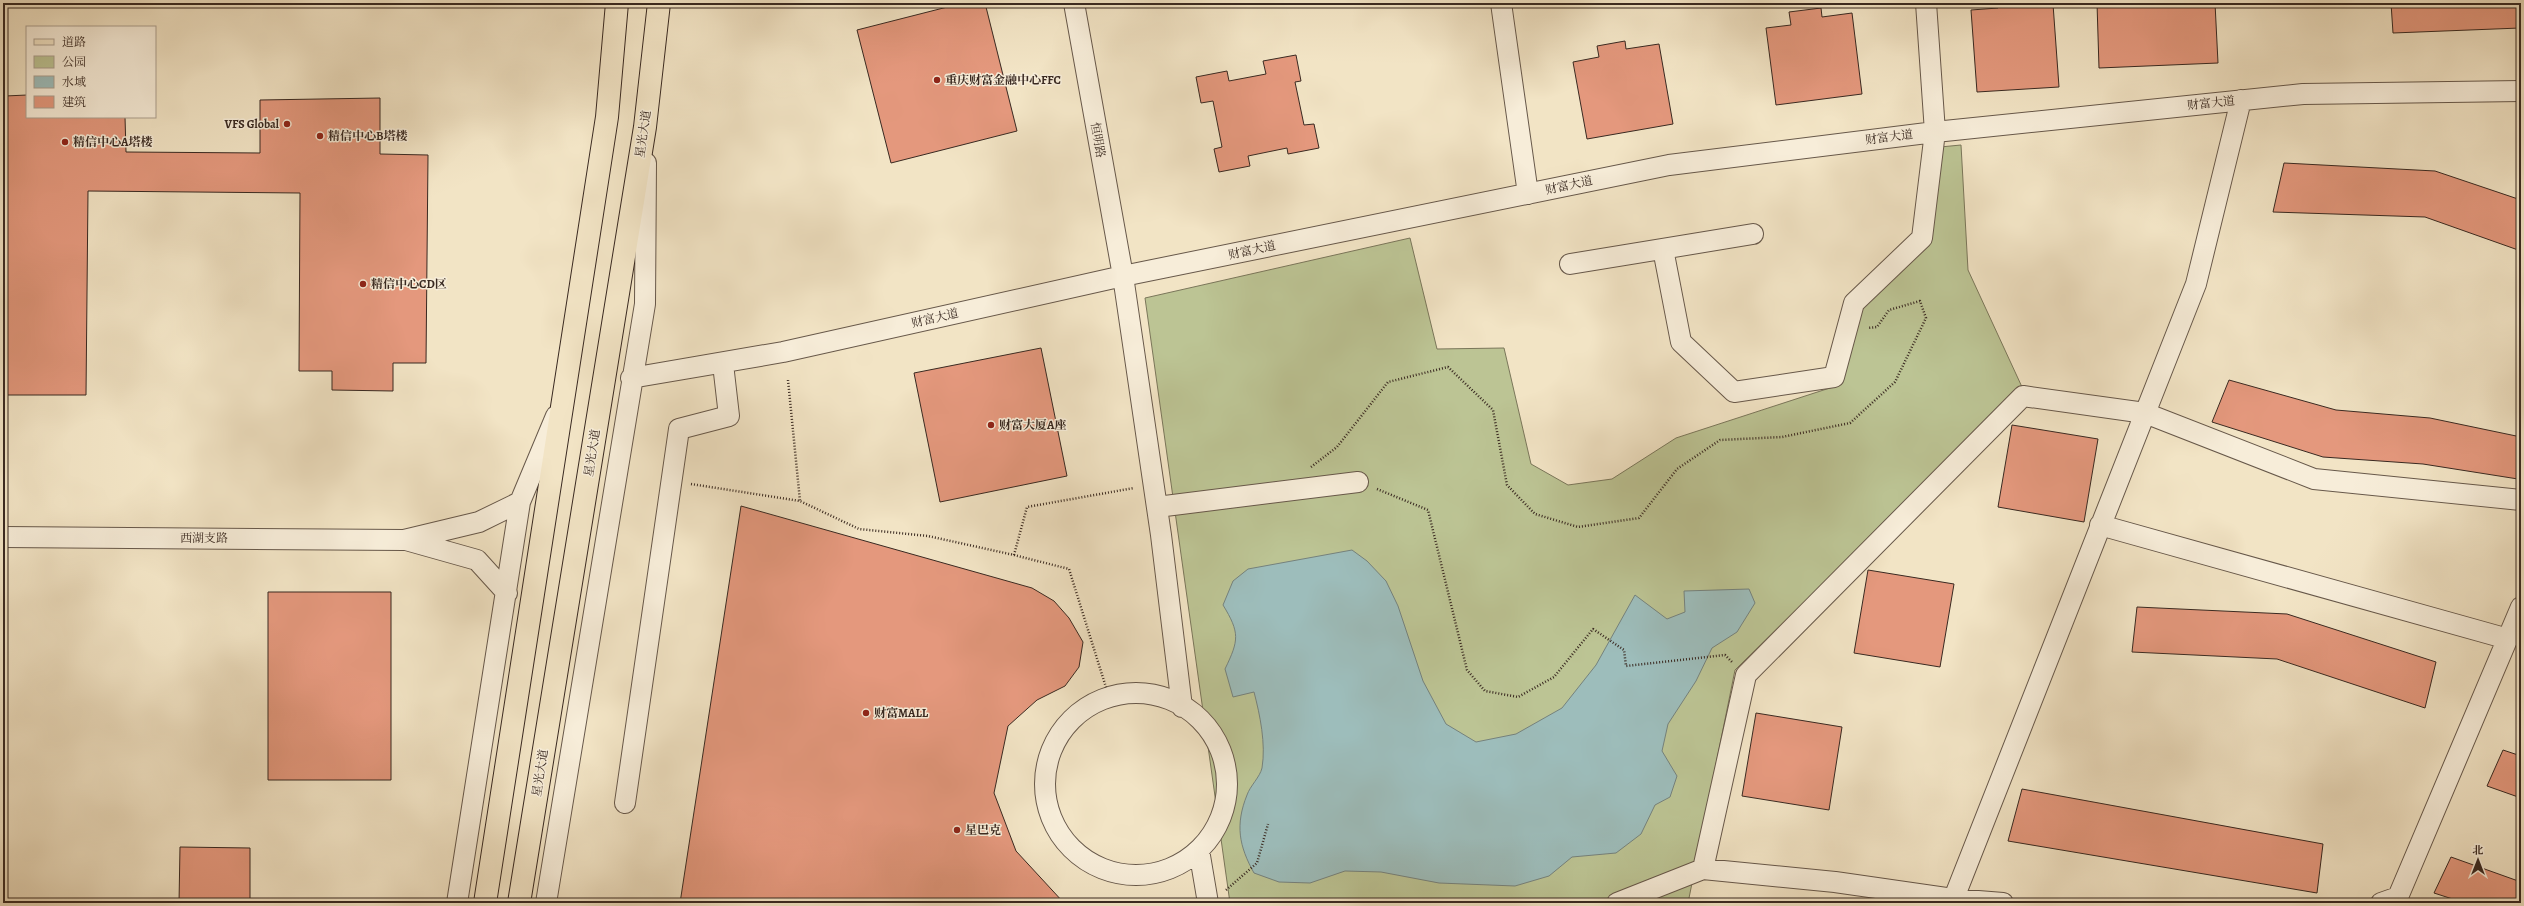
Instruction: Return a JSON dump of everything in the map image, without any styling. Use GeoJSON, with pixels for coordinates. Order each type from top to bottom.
{"type":"FeatureCollection","features":[{"type":"Feature","properties":{"kind":"main road"},"geometry":{"type":"LineString","coordinates":[[485,903],[607,117],[617,3]]}},
{"type":"Feature","properties":{"kind":"main road","name":"星光大道"},"geometry":{"type":"LineString","coordinates":[[519,903],[645,127],[659,3]]}},
{"type":"Feature","properties":{"kind":"street","name":"恒明路"},"geometry":{"type":"LineString","coordinates":[[1074,3],[1123,276],[1161,535],[1182,707]]}},
{"type":"Feature","properties":{"kind":"street"},"geometry":{"type":"LineString","coordinates":[[1501,3],[1528,194]]}},
{"type":"Feature","properties":{"kind":"street"},"geometry":{"type":"LineString","coordinates":[[1663,249],[1681,342],[1734,392],[1834,377],[1854,303],[1922,238],[1935,132],[1926,3]]}},
{"type":"Feature","properties":{"kind":"street","name":"财富大道"},"geometry":{"type":"LineString","coordinates":[[631,378],[723,364],[1123,276],[1669,165],[1935,132],[2303,94],[2521,91]]}},
{"type":"Feature","properties":{"kind":"street"},"geometry":{"type":"LineString","coordinates":[[1952,901],[2196,284],[2241,100]]}},
{"type":"Feature","properties":{"kind":"street"},"geometry":{"type":"LineString","coordinates":[[546,903],[645,297],[645,127]]}},
{"type":"Feature","properties":{"kind":"street"},"geometry":{"type":"LineString","coordinates":[[1570,264],[1753,234]]}},
{"type":"Feature","properties":{"kind":"street"},"geometry":{"type":"LineString","coordinates":[[625,803],[679,429],[729,416],[723,364]]}},
{"type":"Feature","properties":{"kind":"street"},"geometry":{"type":"LineString","coordinates":[[1703,869],[1746,675],[2023,396],[2145,413],[2314,479],[2521,500]]}},
{"type":"Feature","properties":{"kind":"street"},"geometry":{"type":"LineString","coordinates":[[457,903],[507,593],[520,502],[564,398]]}},
{"type":"Feature","properties":{"kind":"street"},"geometry":{"type":"LineString","coordinates":[[1157,507],[1358,482]]}},
{"type":"Feature","properties":{"kind":"street"},"geometry":{"type":"LineString","coordinates":[[404,540],[479,522],[520,502]]}},
{"type":"Feature","properties":{"kind":"street"},"geometry":{"type":"LineString","coordinates":[[2100,525],[2508,639]]}},
{"type":"Feature","properties":{"kind":"street","name":"西湖支路"},"geometry":{"type":"LineString","coordinates":[[3,537],[404,540]]}},
{"type":"Feature","properties":{"kind":"street"},"geometry":{"type":"LineString","coordinates":[[404,540],[477,560],[507,593]]}},
{"type":"Feature","properties":{"kind":"street"},"geometry":{"type":"LineString","coordinates":[[2381,903],[2398,897],[2521,608]]}},
{"type":"Feature","properties":{"kind":"street"},"geometry":{"type":"LineString","coordinates":[[1138,693],[1168,698],[1182,707],[1195,714],[1215,737],[1226,766],[1227,796],[1218,825],[1199,850],[1174,867],[1145,874],[1115,872],[1087,861],[1065,842],[1050,816],[1044,787],[1048,757],[1062,731],[1082,710],[1109,697],[1138,693]]}},
{"type":"Feature","properties":{"kind":"street"},"geometry":{"type":"LineString","coordinates":[[1199,850],[1208,903]]}},
{"type":"Feature","properties":{"kind":"street"},"geometry":{"type":"LineString","coordinates":[[1617,903],[1703,869],[1835,882],[1952,901],[2003,903]]}},
{"type":"Feature","properties":{"kind":"path"},"geometry":{"type":"LineString","coordinates":[[1307,470],[1337,447],[1388,382],[1448,367],[1493,410],[1507,485],[1535,514],[1578,527],[1639,518],[1677,469],[1720,440],[1782,437],[1850,423],[1896,382],[1926,318],[1920,301],[1889,310],[1877,328],[1847,330]]}},
{"type":"Feature","properties":{"kind":"path"},"geometry":{"type":"LineString","coordinates":[[788,380],[800,500]]}},
{"type":"Feature","properties":{"kind":"path"},"geometry":{"type":"LineString","coordinates":[[672,481],[800,500],[859,529],[928,536],[1069,569],[1109,697]]}},
{"type":"Feature","properties":{"kind":"path"},"geometry":{"type":"LineString","coordinates":[[1358,482],[1428,510],[1467,670],[1485,691],[1518,697],[1554,677],[1593,629],[1624,650],[1626,666],[1725,655]]}},
{"type":"Feature","properties":{"kind":"path"},"geometry":{"type":"LineString","coordinates":[[1014,555],[1027,507],[1154,485]]}},
{"type":"Feature","properties":{"kind":"path"},"geometry":{"type":"LineString","coordinates":[[1242,876],[1257,863],[1268,824]]}},
{"type":"Feature","properties":{"kind":"green space"},"geometry":{"type":"Polygon","coordinates":[[[1961,145],[1968,270],[2022,387],[1735,670],[1688,903],[1230,903],[1145,298],[1410,238],[1437,349],[1504,348],[1531,464],[1568,485],[1612,479],[1676,438],[1839,385],[1861,305],[1929,238],[1940,147],[1961,145]]]}},
{"type":"Feature","properties":{"kind":"water"},"geometry":{"type":"Polygon","coordinates":[[[1352,550],[1367,561],[1386,581],[1398,606],[1423,681],[1446,724],[1476,742],[1516,734],[1562,708],[1596,665],[1635,595],[1667,619],[1685,612],[1684,591],[1749,589],[1755,603],[1737,632],[1712,648],[1696,681],[1668,724],[1662,751],[1677,776],[1670,797],[1655,805],[1641,834],[1616,853],[1572,857],[1549,876],[1515,886],[1439,883],[1381,872],[1345,871],[1310,883],[1279,882],[1254,873],[1245,854],[1240,835],[1243,806],[1248,792],[1262,768],[1263,739],[1254,692],[1233,697],[1225,669],[1233,651],[1236,637],[1229,615],[1223,605],[1233,581],[1248,569],[1352,550]]]}},
{"type":"Feature","properties":{"kind":"building","name":"重庆财富金融中心FFC"},"geometry":{"type":"Polygon","coordinates":[[[963,3],[985,3],[1017,131],[891,163],[857,30],[963,3]]]}},
{"type":"Feature","properties":{"kind":"building"},"geometry":{"type":"Polygon","coordinates":[[[1998,3],[2025,3],[2026,6],[2053,4],[2059,87],[1977,92],[1971,10],[1998,8],[1998,3]]]}},
{"type":"Feature","properties":{"kind":"building"},"geometry":{"type":"Polygon","coordinates":[[[2097,3],[2215,3],[2218,63],[2099,68],[2097,3]]]}},
{"type":"Feature","properties":{"kind":"building"},"geometry":{"type":"Polygon","coordinates":[[[2391,3],[2518,3],[2520,28],[2393,33],[2391,3]]]}},
{"type":"Feature","properties":{"kind":"building"},"geometry":{"type":"Polygon","coordinates":[[[1821,8],[1822,17],[1852,13],[1862,94],[1776,105],[1766,28],[1791,25],[1789,12],[1821,8]]]}},
{"type":"Feature","properties":{"kind":"building"},"geometry":{"type":"Polygon","coordinates":[[[1625,41],[1626,49],[1659,44],[1673,124],[1587,139],[1573,62],[1599,57],[1597,46],[1625,41]]]}},
{"type":"Feature","properties":{"kind":"building"},"geometry":{"type":"Polygon","coordinates":[[[1296,55],[1301,81],[1295,82],[1304,125],[1314,124],[1319,148],[1288,154],[1287,148],[1248,156],[1250,166],[1219,172],[1214,149],[1222,147],[1213,101],[1201,103],[1196,77],[1227,71],[1229,81],[1266,74],[1263,61],[1296,55]]]}},
{"type":"Feature","properties":{"kind":"building","name":"精信中心CD区"},"geometry":{"type":"Polygon","coordinates":[[[26,95],[26,118],[125,118],[126,152],[260,153],[260,100],[380,98],[380,154],[428,155],[426,363],[393,363],[393,391],[332,390],[332,371],[299,371],[300,193],[88,191],[86,395],[3,395],[5,96],[26,95]]]}},
{"type":"Feature","properties":{"kind":"building"},"geometry":{"type":"Polygon","coordinates":[[[2284,163],[2435,171],[2521,200],[2521,251],[2425,217],[2273,212],[2284,163]]]}},
{"type":"Feature","properties":{"kind":"building","name":"财富大厦A座"},"geometry":{"type":"Polygon","coordinates":[[[1041,348],[1067,476],[940,502],[914,373],[1041,348]]]}},
{"type":"Feature","properties":{"kind":"building"},"geometry":{"type":"Polygon","coordinates":[[[2229,380],[2336,410],[2430,418],[2521,437],[2518,479],[2423,464],[2323,457],[2212,422],[2229,380]]]}},
{"type":"Feature","properties":{"kind":"building"},"geometry":{"type":"Polygon","coordinates":[[[2012,425],[2098,439],[2084,522],[1998,507],[2012,425]]]}},
{"type":"Feature","properties":{"kind":"building","name":"财富MALL"},"geometry":{"type":"Polygon","coordinates":[[[741,506],[1032,588],[1054,601],[1069,618],[1083,642],[1079,667],[1065,686],[1037,700],[1008,726],[994,793],[1016,851],[1064,903],[680,903],[741,506]]]}},
{"type":"Feature","properties":{"kind":"building"},"geometry":{"type":"Polygon","coordinates":[[[1868,570],[1954,584],[1940,667],[1854,653],[1868,570]]]}},
{"type":"Feature","properties":{"kind":"building"},"geometry":{"type":"Polygon","coordinates":[[[268,592],[391,592],[391,780],[268,780],[268,592]]]}},
{"type":"Feature","properties":{"kind":"building"},"geometry":{"type":"Polygon","coordinates":[[[2137,607],[2287,614],[2436,662],[2425,708],[2277,659],[2132,652],[2137,607]]]}},
{"type":"Feature","properties":{"kind":"building"},"geometry":{"type":"Polygon","coordinates":[[[1756,713],[1842,727],[1829,810],[1742,796],[1756,713]]]}},
{"type":"Feature","properties":{"kind":"building"},"geometry":{"type":"Polygon","coordinates":[[[2503,750],[2521,756],[2521,798],[2487,786],[2503,750]]]}},
{"type":"Feature","properties":{"kind":"building"},"geometry":{"type":"Polygon","coordinates":[[[2022,789],[2323,844],[2317,893],[2008,841],[2022,789]]]}},
{"type":"Feature","properties":{"kind":"building"},"geometry":{"type":"Polygon","coordinates":[[[180,847],[250,848],[250,903],[179,903],[180,847]]]}},
{"type":"Feature","properties":{"kind":"building"},"geometry":{"type":"Polygon","coordinates":[[[2451,857],[2521,882],[2521,903],[2465,903],[2434,893],[2451,857]]]}},
{"type":"Feature","properties":{"kind":"place","name":"重庆财富金融中心FFC"},"geometry":{"type":"Point","coordinates":[937,80]}},
{"type":"Feature","properties":{"kind":"place","name":"VFS Global"},"geometry":{"type":"Point","coordinates":[287,124]}},
{"type":"Feature","properties":{"kind":"place","name":"精信中心B塔楼"},"geometry":{"type":"Point","coordinates":[320,136]}},
{"type":"Feature","properties":{"kind":"place","name":"精信中心A塔楼"},"geometry":{"type":"Point","coordinates":[65,142]}},
{"type":"Feature","properties":{"kind":"place","name":"精信中心CD区"},"geometry":{"type":"Point","coordinates":[363,284]}},
{"type":"Feature","properties":{"kind":"place","name":"财富大厦A座"},"geometry":{"type":"Point","coordinates":[991,425]}},
{"type":"Feature","properties":{"kind":"place","name":"财富MALL"},"geometry":{"type":"Point","coordinates":[866,713]}},
{"type":"Feature","properties":{"kind":"place","name":"星巴克"},"geometry":{"type":"Point","coordinates":[957,830]}}]}
